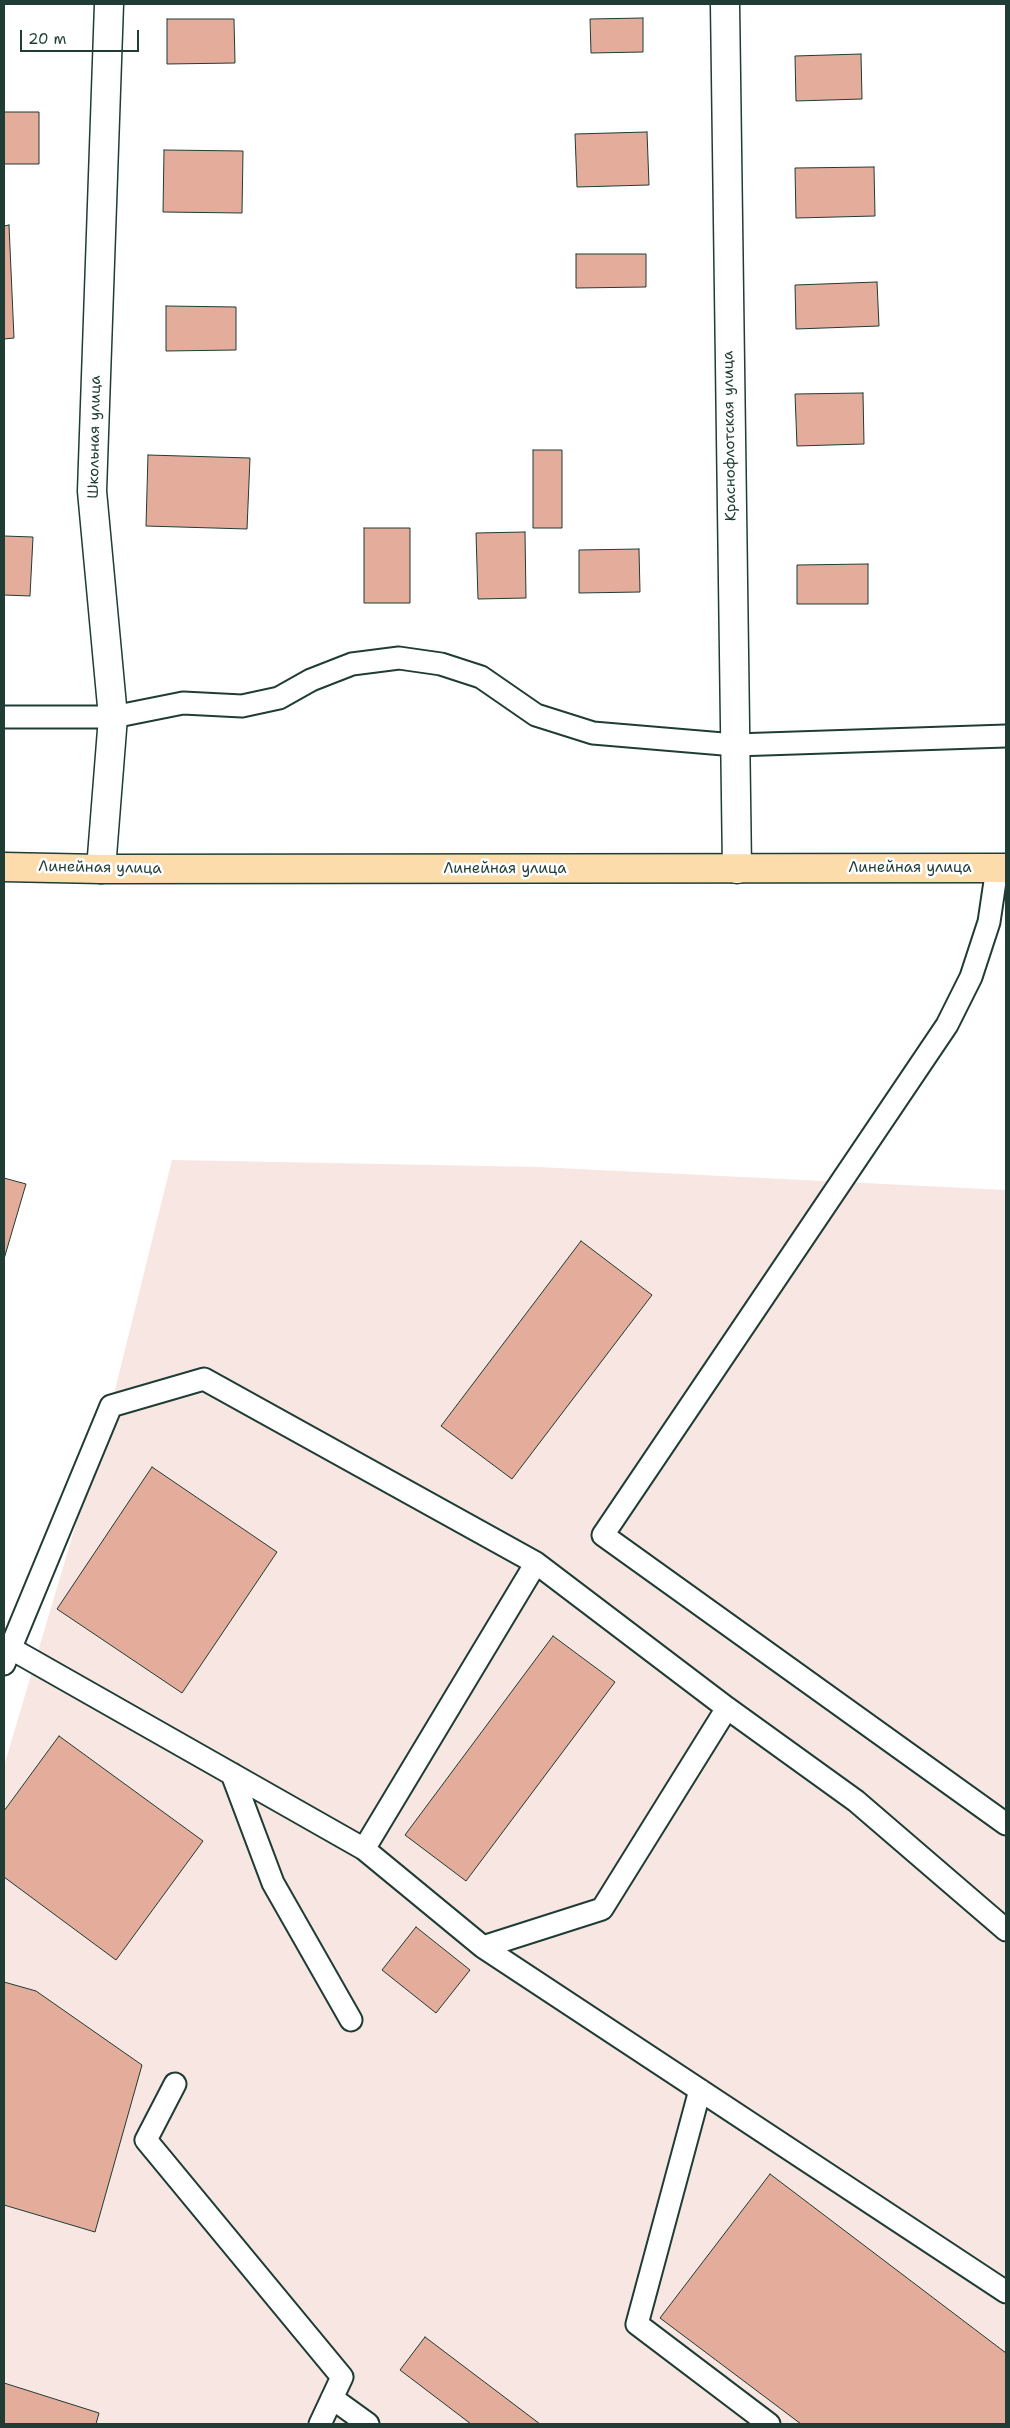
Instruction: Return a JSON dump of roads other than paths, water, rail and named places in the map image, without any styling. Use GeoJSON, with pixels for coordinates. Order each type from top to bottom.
{"type":"FeatureCollection","features":[{"type":"Feature","properties":{"kind":"main road","name":"Линейная улица"},"geometry":{"type":"LineString","coordinates":[[4,867],[101,869],[1002,868]]}},
{"type":"Feature","properties":{"kind":"street","name":"Школьная улица"},"geometry":{"type":"LineString","coordinates":[[101,869],[113,717],[92,491],[108,4]]}},
{"type":"Feature","properties":{"kind":"street","name":"Краснофлотская улица"},"geometry":{"type":"LineString","coordinates":[[725,4],[737,869]]}},
{"type":"Feature","properties":{"kind":"lane"},"geometry":{"type":"LineString","coordinates":[[4,717],[113,717],[183,703],[242,706],[279,698],[311,680],[352,664],[399,658],[441,664],[481,677],[536,715],[593,733],[734,744],[1006,736]]}},
{"type":"Feature","properties":{"kind":"lane"},"geometry":{"type":"LineString","coordinates":[[1002,868],[989,922],[971,977],[947,1025],[603,1535],[1006,1824]]}},
{"type":"Feature","properties":{"kind":"lane"},"geometry":{"type":"LineString","coordinates":[[1006,1930],[856,1801],[727,1708],[536,1563],[204,1379],[111,1406],[7,1656],[232,1774],[364,1849],[483,1947],[1006,2292]]}},
{"type":"Feature","properties":{"kind":"lane"},"geometry":{"type":"LineString","coordinates":[[364,1849],[536,1563]]}},
{"type":"Feature","properties":{"kind":"lane"},"geometry":{"type":"LineString","coordinates":[[483,1947],[602,1909],[727,1708]]}},
{"type":"Feature","properties":{"kind":"lane"},"geometry":{"type":"LineString","coordinates":[[232,1774],[273,1882],[351,2020]]}},
{"type":"Feature","properties":{"kind":"lane"},"geometry":{"type":"LineString","coordinates":[[175,2084],[146,2140],[342,2377],[320,2424]]}},
{"type":"Feature","properties":{"kind":"lane"},"geometry":{"type":"LineString","coordinates":[[700,2090],[637,2324],[769,2424]]}},
{"type":"Feature","properties":{"kind":"lane"},"geometry":{"type":"LineString","coordinates":[[332,2398],[368,2424]]}}]}
